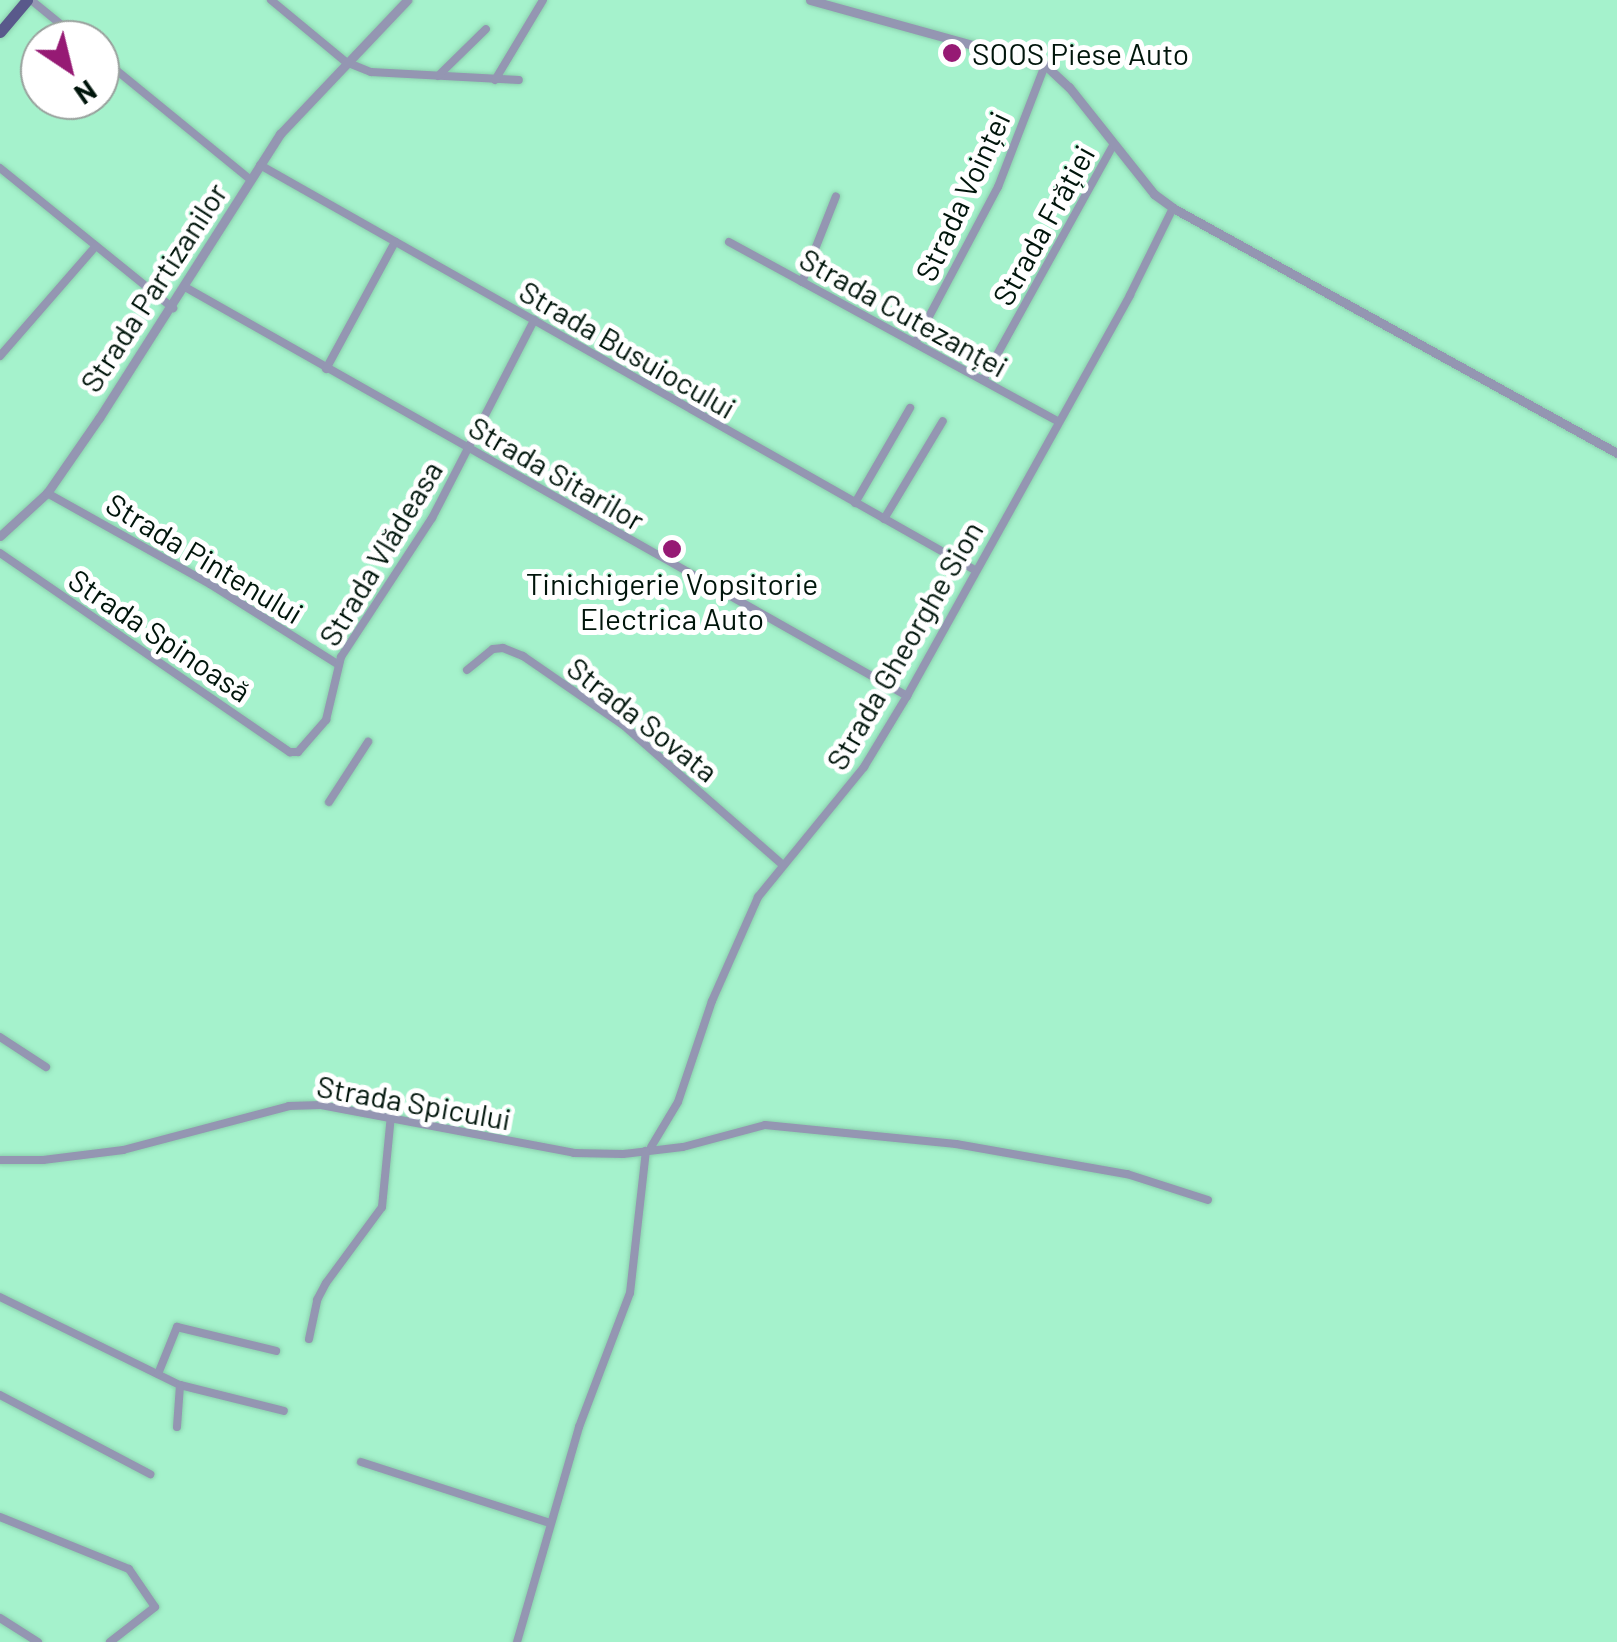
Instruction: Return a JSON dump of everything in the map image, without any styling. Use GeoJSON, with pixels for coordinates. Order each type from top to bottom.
{"type":"FeatureCollection","features":[{"type":"Feature","properties":{"kind":"main road"},"geometry":{"type":"LineString","coordinates":[[0,32],[29,0]]}},
{"type":"Feature","properties":{"kind":"street"},"geometry":{"type":"LineString","coordinates":[[29,0],[54,20]]}},
{"type":"Feature","properties":{"kind":"street"},"geometry":{"type":"LineString","coordinates":[[271,0],[346,62],[371,72],[519,80]]}},
{"type":"Feature","properties":{"kind":"street","name":"Strada Partizanilor"},"geometry":{"type":"LineString","coordinates":[[0,536],[47,493],[185,288],[280,134],[406,0]]}},
{"type":"Feature","properties":{"kind":"street"},"geometry":{"type":"LineString","coordinates":[[495,80],[543,0]]}},
{"type":"Feature","properties":{"kind":"street"},"geometry":{"type":"LineString","coordinates":[[810,0],[1045,65],[1069,87],[1154,194],[1172,208],[1285,274],[1520,396],[1617,453]]}},
{"type":"Feature","properties":{"kind":"street"},"geometry":{"type":"LineString","coordinates":[[438,76],[486,29]]}},
{"type":"Feature","properties":{"kind":"street","name":"Strada Voinței"},"geometry":{"type":"LineString","coordinates":[[915,343],[998,186],[1045,65]]}},
{"type":"Feature","properties":{"kind":"street"},"geometry":{"type":"LineString","coordinates":[[120,72],[251,180]]}},
{"type":"Feature","properties":{"kind":"street","name":"Strada Frăției"},"geometry":{"type":"LineString","coordinates":[[983,380],[1114,144]]}},
{"type":"Feature","properties":{"kind":"street","name":"Strada Busuiocului"},"geometry":{"type":"LineString","coordinates":[[260,166],[976,570]]}},
{"type":"Feature","properties":{"kind":"street"},"geometry":{"type":"LineString","coordinates":[[0,168],[172,308]]}},
{"type":"Feature","properties":{"kind":"street"},"geometry":{"type":"LineString","coordinates":[[802,282],[836,196]]}},
{"type":"Feature","properties":{"kind":"street","name":"Strada Gheorghe Sion"},"geometry":{"type":"LineString","coordinates":[[646,1151],[662,1134],[678,1102],[712,1001],[758,897],[864,767],[907,696],[1130,294],[1172,208]]}},
{"type":"Feature","properties":{"kind":"street"},"geometry":{"type":"LineString","coordinates":[[326,368],[395,242]]}},
{"type":"Feature","properties":{"kind":"street","name":"Strada Cutezanței"},"geometry":{"type":"LineString","coordinates":[[729,242],[1057,421]]}},
{"type":"Feature","properties":{"kind":"street"},"geometry":{"type":"LineString","coordinates":[[0,356],[96,246]]}},
{"type":"Feature","properties":{"kind":"street","name":"Strada Sitarilor"},"geometry":{"type":"LineString","coordinates":[[185,288],[907,696]]}},
{"type":"Feature","properties":{"kind":"street","name":"Strada Vlădeasa"},"geometry":{"type":"LineString","coordinates":[[295,753],[330,713],[338,665],[432,518],[534,320]]}},
{"type":"Feature","properties":{"kind":"street"},"geometry":{"type":"LineString","coordinates":[[856,503],[910,408]]}},
{"type":"Feature","properties":{"kind":"street"},"geometry":{"type":"LineString","coordinates":[[884,519],[943,422]]}},
{"type":"Feature","properties":{"kind":"street","name":"Strada Pintenului"},"geometry":{"type":"LineString","coordinates":[[47,493],[210,584],[338,665]]}},
{"type":"Feature","properties":{"kind":"street","name":"Strada Spinoasă"},"geometry":{"type":"LineString","coordinates":[[0,553],[295,753]]}},
{"type":"Feature","properties":{"kind":"street","name":"Strada Sovata"},"geometry":{"type":"LineString","coordinates":[[468,670],[493,649],[524,656],[622,726],[782,864]]}},
{"type":"Feature","properties":{"kind":"street"},"geometry":{"type":"LineString","coordinates":[[329,802],[368,742]]}},
{"type":"Feature","properties":{"kind":"street"},"geometry":{"type":"LineString","coordinates":[[0,1036],[46,1066]]}},
{"type":"Feature","properties":{"kind":"street","name":"Strada Spicului"},"geometry":{"type":"LineString","coordinates":[[0,1160],[42,1160],[124,1150],[289,1106],[320,1104],[574,1153],[646,1151],[775,1126],[1026,1153],[1127,1174],[1208,1200]]}},
{"type":"Feature","properties":{"kind":"street"},"geometry":{"type":"LineString","coordinates":[[309,1339],[316,1300],[382,1207],[391,1116]]}},
{"type":"Feature","properties":{"kind":"street"},"geometry":{"type":"LineString","coordinates":[[517,1642],[594,1383],[630,1293],[646,1151]]}},
{"type":"Feature","properties":{"kind":"street"},"geometry":{"type":"LineString","coordinates":[[0,1297],[180,1386],[284,1411]]}},
{"type":"Feature","properties":{"kind":"street"},"geometry":{"type":"LineString","coordinates":[[158,1374],[178,1327],[276,1350]]}},
{"type":"Feature","properties":{"kind":"street"},"geometry":{"type":"LineString","coordinates":[[177,1428],[180,1386]]}},
{"type":"Feature","properties":{"kind":"street"},"geometry":{"type":"LineString","coordinates":[[0,1395],[150,1474]]}},
{"type":"Feature","properties":{"kind":"street"},"geometry":{"type":"LineString","coordinates":[[361,1462],[550,1523]]}},
{"type":"Feature","properties":{"kind":"street"},"geometry":{"type":"LineString","coordinates":[[0,1517],[126,1566],[155,1607],[110,1642]]}},
{"type":"Feature","properties":{"kind":"street"},"geometry":{"type":"LineString","coordinates":[[0,1618],[38,1642]]}},
{"type":"Feature","properties":{"kind":"place","name":"SOOS Piese Auto"},"geometry":{"type":"Point","coordinates":[952,53]}},
{"type":"Feature","properties":{"kind":"place","name":"Tinichigerie Vopsitorie Electrica Auto"},"geometry":{"type":"Point","coordinates":[672,549]}}]}
